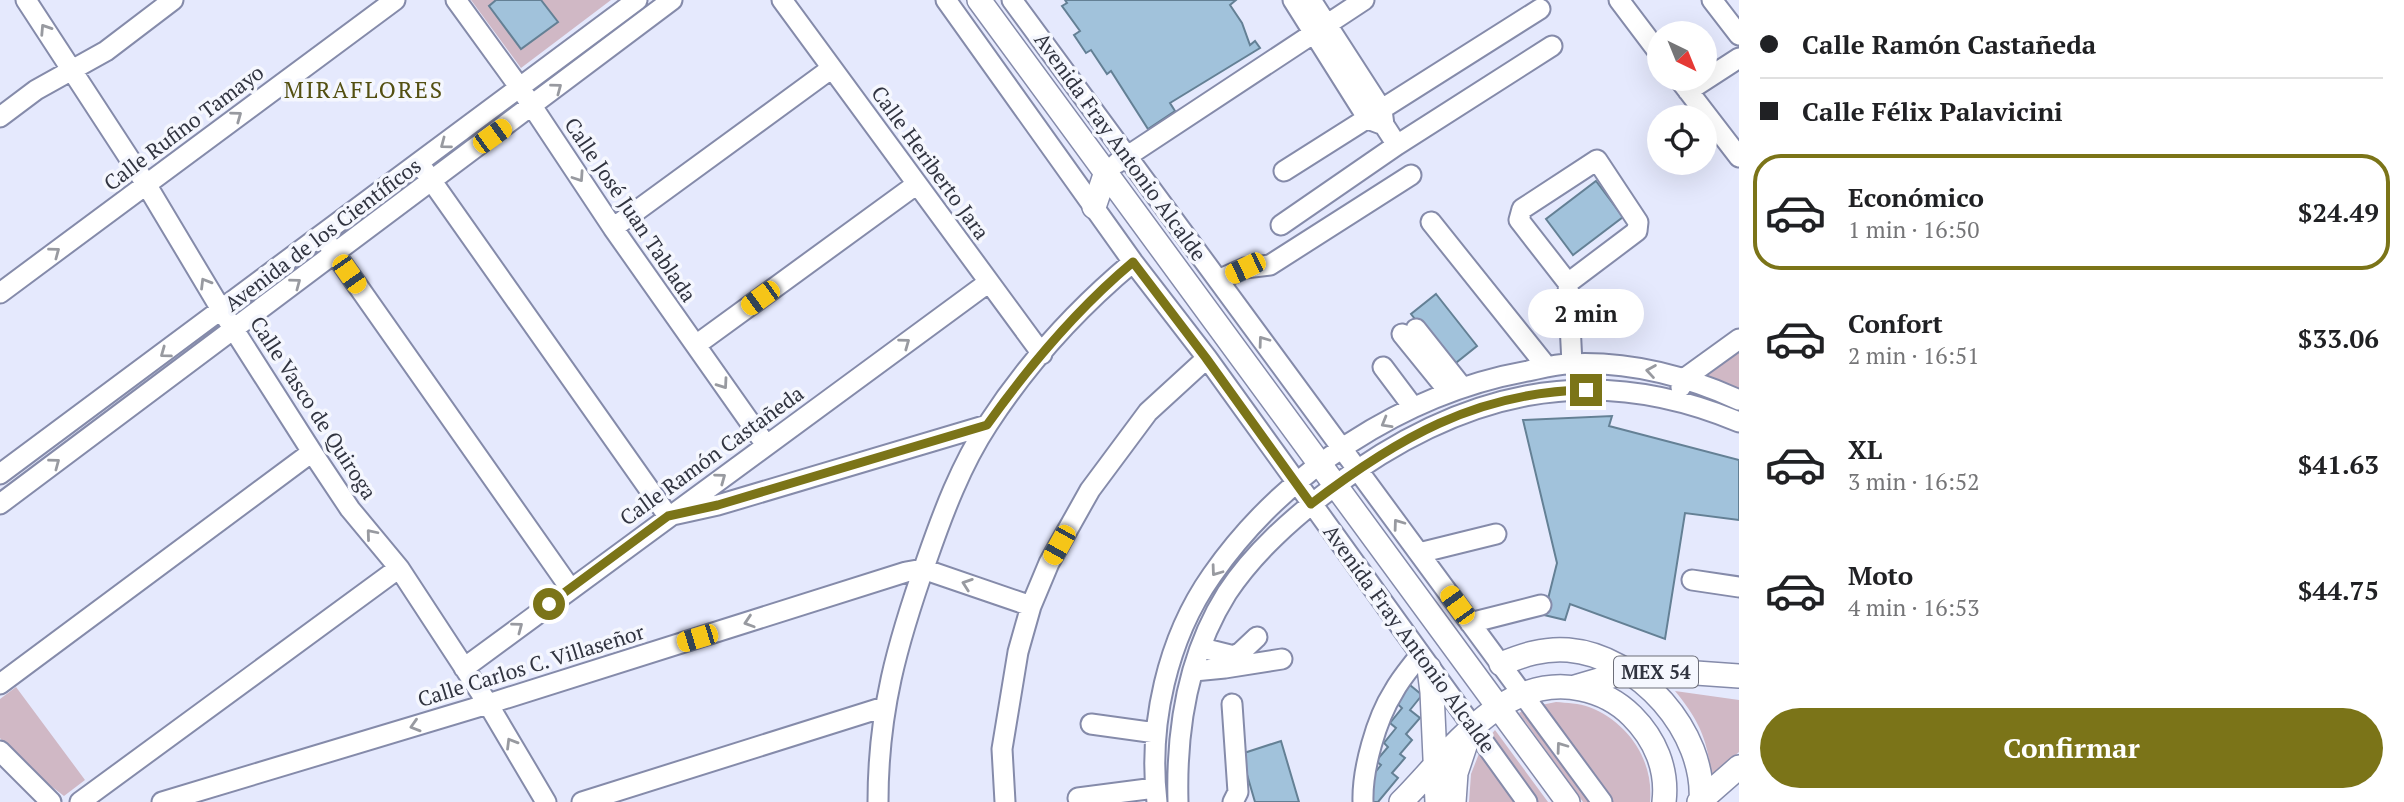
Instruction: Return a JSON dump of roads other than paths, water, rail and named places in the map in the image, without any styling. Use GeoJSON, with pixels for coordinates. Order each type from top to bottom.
{"type":"FeatureCollection","features":[{"type":"Feature","properties":{"kind":"main road","name":"Avenida Fray Antonio Alcalde"},"geometry":{"type":"LineString","coordinates":[[979,0],[1568,802]]}},
{"type":"Feature","properties":{"kind":"main road"},"geometry":{"type":"LineString","coordinates":[[1094,207],[1106,173]]}},
{"type":"Feature","properties":{"kind":"main road"},"geometry":{"type":"LineString","coordinates":[[1501,664],[1539,651],[1570,650],[1600,657],[1626,672],[1652,691],[1682,727],[1698,761],[1702,779],[1701,801]]}},
{"type":"Feature","properties":{"kind":"main road"},"geometry":{"type":"LineString","coordinates":[[1424,662],[1432,692],[1437,802]]}},
{"type":"Feature","properties":{"kind":"main road","name":"MEX 54"},"geometry":{"type":"LineString","coordinates":[[1454,802],[1456,773],[1473,728],[1498,706],[1522,694],[1552,687],[1575,687],[1626,672],[1739,676]]}},
{"type":"Feature","properties":{"kind":"main road","name":"MEX 54"},"geometry":{"type":"LineString","coordinates":[[1575,687],[1607,697],[1626,709],[1644,727],[1657,749],[1664,771],[1664,802]]}},
{"type":"Feature","properties":{"kind":"main road"},"geometry":{"type":"LineString","coordinates":[[1401,802],[1473,728]]}},
{"type":"Feature","properties":{"kind":"main road"},"geometry":{"type":"LineString","coordinates":[[1701,801],[1739,767]]}},
{"type":"Feature","properties":{"kind":"street","name":"Calle Vasco de Quiroga"},"geometry":{"type":"LineString","coordinates":[[26,0],[146,184],[222,311],[312,452],[349,509],[399,568],[488,704],[546,802]]}},
{"type":"Feature","properties":{"kind":"street"},"geometry":{"type":"LineString","coordinates":[[0,117],[36,90],[106,51],[173,0]]}},
{"type":"Feature","properties":{"kind":"street","name":"Calle Rufino Tamayo"},"geometry":{"type":"LineString","coordinates":[[0,293],[395,0]]}},
{"type":"Feature","properties":{"kind":"street","name":"Calle José Juan Tablada"},"geometry":{"type":"LineString","coordinates":[[456,0],[520,88],[613,228],[766,445]]}},
{"type":"Feature","properties":{"kind":"street","name":"Avenida de los Científicos"},"geometry":{"type":"LineString","coordinates":[[0,474],[638,0]]}},
{"type":"Feature","properties":{"kind":"street","name":"Avenida de los Científicos"},"geometry":{"type":"LineString","coordinates":[[0,504],[533,107],[672,0]]}},
{"type":"Feature","properties":{"kind":"street","name":"Calle Heriberto Jara"},"geometry":{"type":"LineString","coordinates":[[782,0],[1042,354]]}},
{"type":"Feature","properties":{"kind":"street","name":"Avenida Fray Antonio Alcalde"},"geometry":{"type":"LineString","coordinates":[[946,0],[1133,262],[1206,358],[1527,802]]}},
{"type":"Feature","properties":{"kind":"street","name":"Avenida Fray Antonio Alcalde"},"geometry":{"type":"LineString","coordinates":[[1012,0],[1602,802]]}},
{"type":"Feature","properties":{"kind":"street"},"geometry":{"type":"LineString","coordinates":[[1293,0],[1321,29],[1397,145]]}},
{"type":"Feature","properties":{"kind":"street"},"geometry":{"type":"LineString","coordinates":[[1311,0],[1321,29]]}},
{"type":"Feature","properties":{"kind":"street"},"geometry":{"type":"LineString","coordinates":[[1106,173],[1127,155],[1364,0]]}},
{"type":"Feature","properties":{"kind":"street"},"geometry":{"type":"LineString","coordinates":[[1619,0],[1647,36]]}},
{"type":"Feature","properties":{"kind":"street"},"geometry":{"type":"LineString","coordinates":[[1712,0],[1739,35]]}},
{"type":"Feature","properties":{"kind":"street"},"geometry":{"type":"LineString","coordinates":[[1284,172],[1378,118],[1540,9]]}},
{"type":"Feature","properties":{"kind":"street"},"geometry":{"type":"LineString","coordinates":[[1281,225],[1397,145],[1552,46]]}},
{"type":"Feature","properties":{"kind":"street"},"geometry":{"type":"LineString","coordinates":[[1717,69],[1739,58]]}},
{"type":"Feature","properties":{"kind":"street"},"geometry":{"type":"LineString","coordinates":[[613,228],[832,68]]}},
{"type":"Feature","properties":{"kind":"street"},"geometry":{"type":"LineString","coordinates":[[1689,91],[1739,157]]}},
{"type":"Feature","properties":{"kind":"street"},"geometry":{"type":"LineString","coordinates":[[1568,283],[1637,231],[1639,226],[1597,160],[1522,209],[1519,215],[1519,220],[1568,283],[1572,363]]}},
{"type":"Feature","properties":{"kind":"street"},"geometry":{"type":"LineString","coordinates":[[419,164],[668,516],[718,505],[987,425]]}},
{"type":"Feature","properties":{"kind":"street"},"geometry":{"type":"LineString","coordinates":[[1219,280],[1245,268],[1270,265],[1411,175]]}},
{"type":"Feature","properties":{"kind":"street"},"geometry":{"type":"LineString","coordinates":[[696,345],[917,184]]}},
{"type":"Feature","properties":{"kind":"street"},"geometry":{"type":"LineString","coordinates":[[1431,222],[1546,368]]}},
{"type":"Feature","properties":{"kind":"street"},"geometry":{"type":"LineString","coordinates":[[323,236],[570,588]]}},
{"type":"Feature","properties":{"kind":"street"},"geometry":{"type":"LineString","coordinates":[[878,802],[884,707],[906,615],[940,520],[961,473],[987,425],[1042,354],[1098,293],[1133,262]]}},
{"type":"Feature","properties":{"kind":"street","name":"Calle Ramón Castañeda"},"geometry":{"type":"LineString","coordinates":[[464,668],[989,282]]}},
{"type":"Feature","properties":{"kind":"street"},"geometry":{"type":"LineString","coordinates":[[1409,332],[1456,390]]}},
{"type":"Feature","properties":{"kind":"street"},"geometry":{"type":"LineString","coordinates":[[1673,401],[1685,378],[1739,339]]}},
{"type":"Feature","properties":{"kind":"street"},"geometry":{"type":"LineString","coordinates":[[1005,802],[1002,749],[1018,652],[1031,606],[1049,563],[1090,490],[1148,412],[1206,358]]}},
{"type":"Feature","properties":{"kind":"street"},"geometry":{"type":"LineString","coordinates":[[1078,798],[1156,795],[1156,733],[1166,677],[1184,627],[1211,577],[1247,530],[1297,484],[1343,450],[1413,407],[1490,378],[1572,363],[1620,366],[1672,374],[1739,400]]}},
{"type":"Feature","properties":{"kind":"street"},"geometry":{"type":"LineString","coordinates":[[1383,367],[1413,407]]}},
{"type":"Feature","properties":{"kind":"street"},"geometry":{"type":"LineString","coordinates":[[1178,802],[1177,761],[1186,694],[1202,648],[1227,594],[1262,548],[1311,504],[1379,454],[1439,422],[1496,401],[1560,391],[1611,390],[1705,408],[1739,422]]}},
{"type":"Feature","properties":{"kind":"street"},"geometry":{"type":"LineString","coordinates":[[0,684],[312,452]]}},
{"type":"Feature","properties":{"kind":"street"},"geometry":{"type":"LineString","coordinates":[[1419,553],[1496,534]]}},
{"type":"Feature","properties":{"kind":"street"},"geometry":{"type":"LineString","coordinates":[[80,802],[399,568]]}},
{"type":"Feature","properties":{"kind":"street"},"geometry":{"type":"LineString","coordinates":[[923,569],[1031,606]]}},
{"type":"Feature","properties":{"kind":"street","name":"Calle Carlos C. Villaseñor"},"geometry":{"type":"LineString","coordinates":[[162,802],[488,704],[906,572],[923,569]]}},
{"type":"Feature","properties":{"kind":"street"},"geometry":{"type":"LineString","coordinates":[[1692,580],[1739,587]]}},
{"type":"Feature","properties":{"kind":"street"},"geometry":{"type":"LineString","coordinates":[[1470,623],[1541,605]]}},
{"type":"Feature","properties":{"kind":"street"},"geometry":{"type":"LineString","coordinates":[[1202,648],[1234,656],[1256,636]]}},
{"type":"Feature","properties":{"kind":"street"},"geometry":{"type":"LineString","coordinates":[[1194,671],[1282,659]]}},
{"type":"Feature","properties":{"kind":"street"},"geometry":{"type":"LineString","coordinates":[[1363,802],[1363,783],[1381,716],[1393,691],[1424,662]]}},
{"type":"Feature","properties":{"kind":"street"},"geometry":{"type":"LineString","coordinates":[[1232,704],[1238,792],[1233,802]]}},
{"type":"Feature","properties":{"kind":"street"},"geometry":{"type":"LineString","coordinates":[[582,802],[884,707]]}},
{"type":"Feature","properties":{"kind":"street"},"geometry":{"type":"LineString","coordinates":[[1091,724],[1156,733]]}},
{"type":"Feature","properties":{"kind":"street"},"geometry":{"type":"LineString","coordinates":[[0,751],[51,802]]}},
{"type":"Feature","properties":{"kind":"district","name":"MIRAFLORES"},"geometry":{"type":"Point","coordinates":[364,90]}}]}
